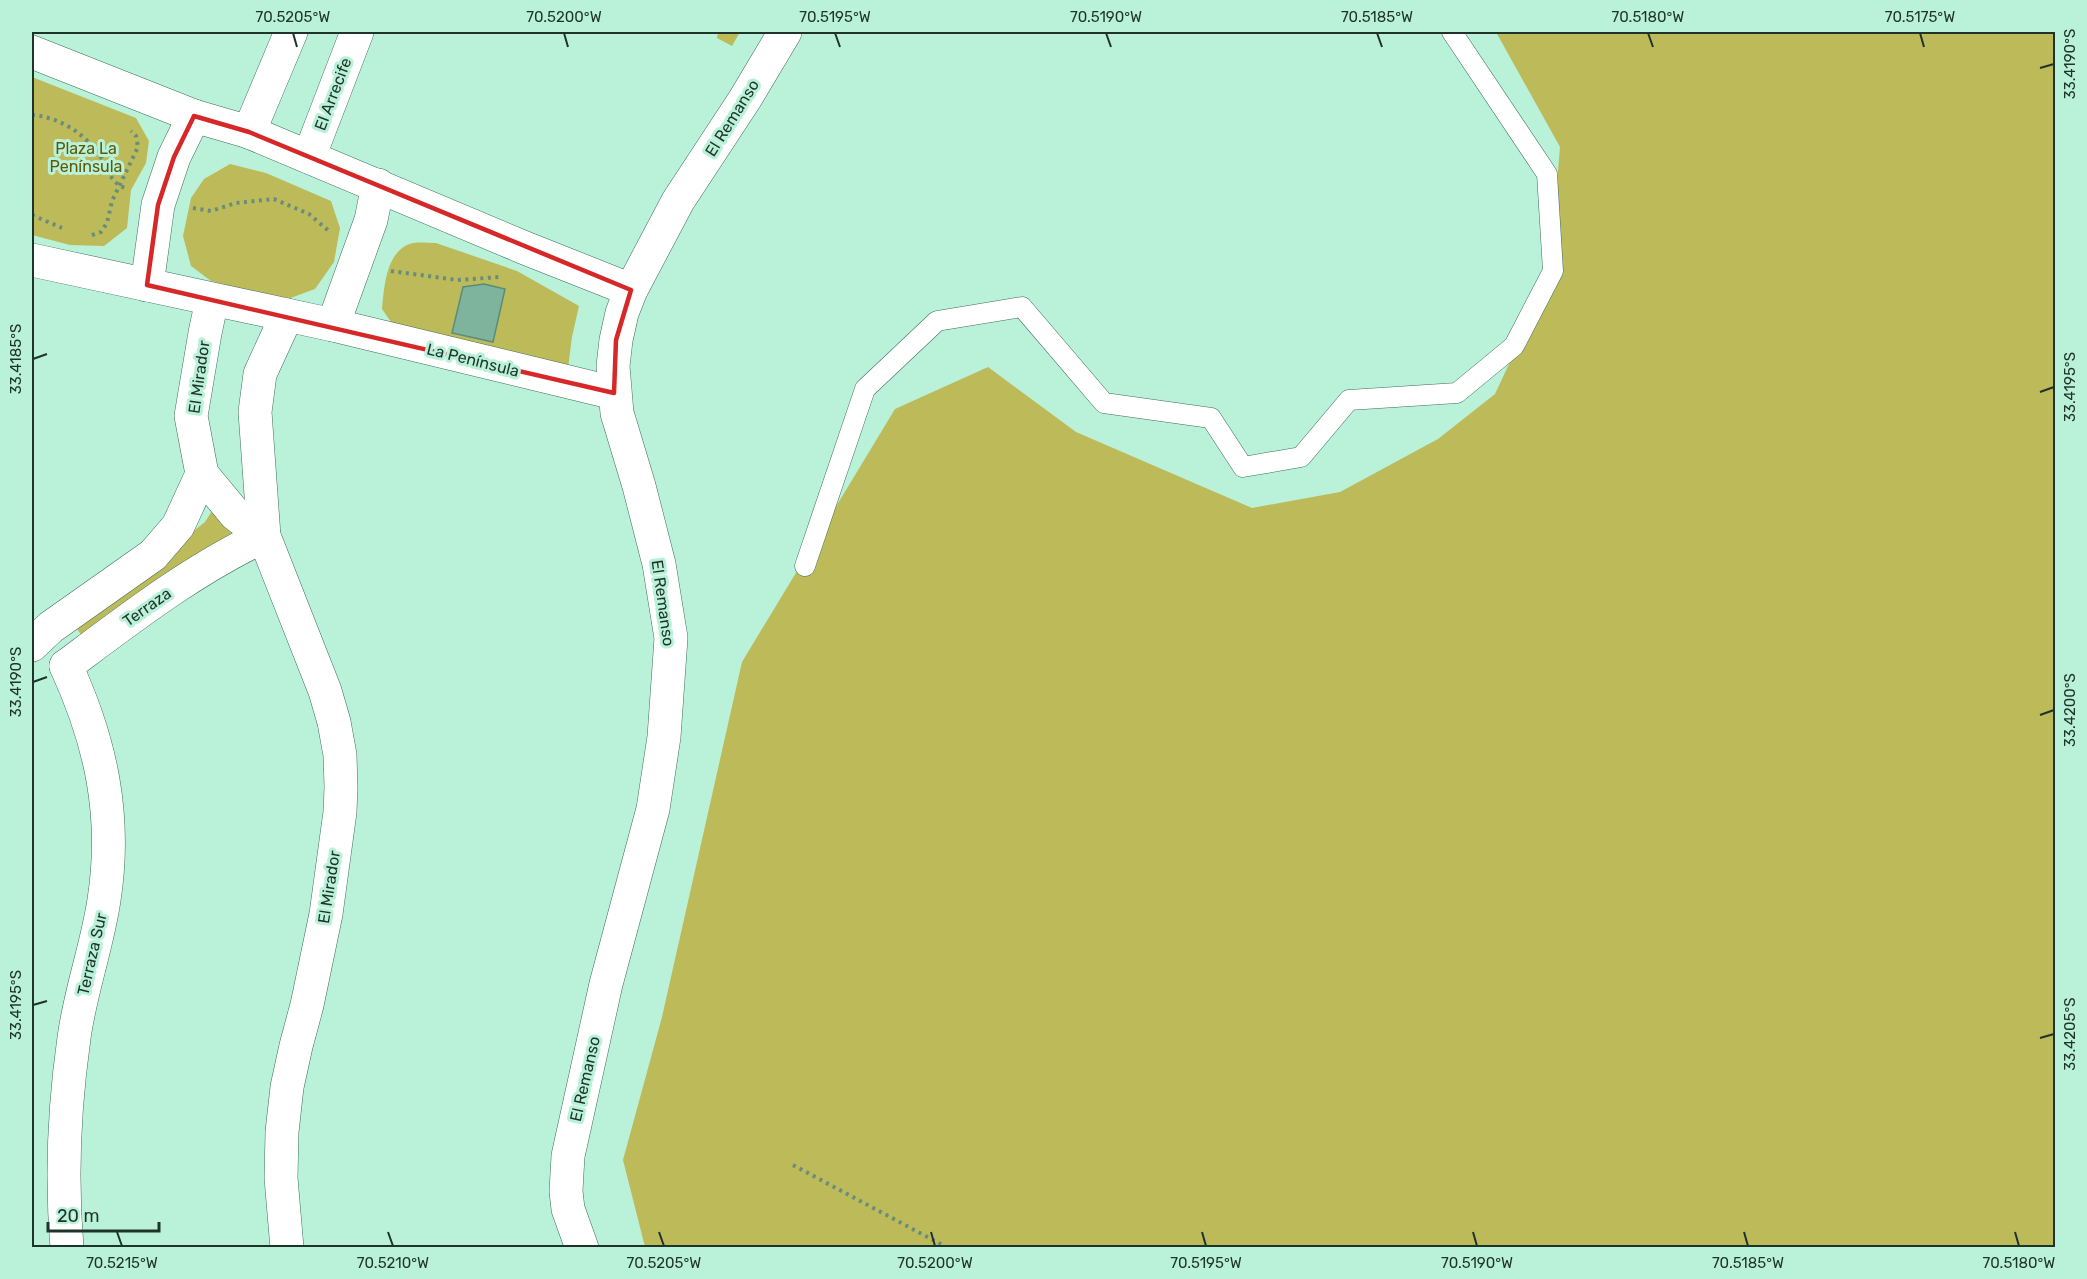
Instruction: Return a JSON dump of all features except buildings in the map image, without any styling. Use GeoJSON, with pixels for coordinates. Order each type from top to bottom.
{"type":"FeatureCollection","features":[{"type":"Feature","properties":{"kind":"street"},"geometry":{"type":"LineString","coordinates":[[249,132],[291,32]]}},
{"type":"Feature","properties":{"kind":"street","name":"El Arrecife"},"geometry":{"type":"LineString","coordinates":[[309,157],[357,32]]}},
{"type":"Feature","properties":{"kind":"street","name":"El Remanso"},"geometry":{"type":"LineString","coordinates":[[582,1248],[568,1209],[566,1191],[568,1156],[606,984],[653,809],[664,737],[672,638],[658,564],[639,486],[617,413],[613,366],[615,340],[631,290],[678,201],[745,99],[784,32]]}},
{"type":"Feature","properties":{"kind":"street"},"geometry":{"type":"LineString","coordinates":[[32,52],[194,116],[249,132],[631,290]]}},
{"type":"Feature","properties":{"kind":"street"},"geometry":{"type":"LineString","coordinates":[[147,285],[158,204],[174,157],[194,116]]}},
{"type":"Feature","properties":{"kind":"street"},"geometry":{"type":"LineString","coordinates":[[333,325],[371,220],[378,185]]}},
{"type":"Feature","properties":{"kind":"street","name":"La Península"},"geometry":{"type":"LineString","coordinates":[[32,261],[333,325],[614,393]]}},
{"type":"Feature","properties":{"kind":"street","name":"El Mirador"},"geometry":{"type":"LineString","coordinates":[[212,300],[191,416],[202,474],[235,514],[264,536]]}},
{"type":"Feature","properties":{"kind":"street","name":"El Mirador"},"geometry":{"type":"LineString","coordinates":[[287,315],[260,374],[255,412],[264,536],[325,692],[338,744],[341,787],[340,812],[326,914],[286,1098],[282,1132],[281,1178],[287,1248]]}},
{"type":"Feature","properties":{"kind":"street"},"geometry":{"type":"LineString","coordinates":[[32,645],[51,627],[153,555],[178,526],[202,474]]}},
{"type":"Feature","properties":{"kind":"street","name":"Terraza"},"geometry":{"type":"LineString","coordinates":[[66,666],[177,586],[218,560],[264,536]]}},
{"type":"Feature","properties":{"kind":"street"},"geometry":{"type":"LineString","coordinates":[[32,657],[66,666]]}},
{"type":"Feature","properties":{"kind":"street","name":"Terraza Sur"},"geometry":{"type":"LineString","coordinates":[[66,666],[79,694],[96,745],[106,797],[110,851],[104,901],[76,1026],[68,1086],[63,1179],[67,1248]]}},
{"type":"Feature","properties":{"kind":"lane"},"geometry":{"type":"LineString","coordinates":[[805,566],[866,389],[937,321],[1022,307],[1104,403],[1211,418],[1243,466],[1301,456],[1348,400],[1457,393],[1514,346],[1553,271],[1547,174],[1452,32]]}},
{"type":"Feature","properties":{"kind":"path"},"geometry":{"type":"LineString","coordinates":[[32,115],[48,116],[70,126],[89,143],[102,159],[109,174],[120,186]]}},
{"type":"Feature","properties":{"kind":"path"},"geometry":{"type":"LineString","coordinates":[[86,235],[101,232],[107,223],[112,201],[138,147],[136,136],[127,126]]}},
{"type":"Feature","properties":{"kind":"path"},"geometry":{"type":"LineString","coordinates":[[32,216],[66,230]]}},
{"type":"Feature","properties":{"kind":"path"},"geometry":{"type":"LineString","coordinates":[[793,1165],[948,1248]]}},
{"type":"Feature","properties":{"kind":"highlighted area"},"geometry":{"type":"Polygon","coordinates":[[[194,116],[249,132],[378,185],[631,290],[616,340],[614,393],[147,285],[158,205],[174,157],[194,116]]]}},
{"type":"Feature","properties":{"kind":"green space"},"geometry":{"type":"Polygon","coordinates":[[[718,32],[740,32],[732,46],[717,38],[718,32]]]}},
{"type":"Feature","properties":{"kind":"green space"},"geometry":{"type":"Polygon","coordinates":[[[1496,32],[2055,32],[2055,1247],[645,1247],[623,1160],[662,1017],[742,662],[895,409],[988,367],[1076,432],[1252,508],[1340,492],[1438,439],[1495,394],[1549,278],[1560,147],[1496,32]]]}},
{"type":"Feature","properties":{"kind":"green space","name":"Plaza La Península"},"geometry":{"type":"Polygon","coordinates":[[[32,77],[136,118],[149,141],[146,163],[131,190],[127,228],[104,246],[70,245],[32,235],[32,77]]]}},
{"type":"Feature","properties":{"kind":"green space"},"geometry":{"type":"Polygon","coordinates":[[[230,164],[266,173],[331,201],[340,228],[334,262],[315,289],[285,300],[211,281],[191,266],[183,236],[191,198],[204,179],[230,164]]]}},
{"type":"Feature","properties":{"kind":"green space"},"geometry":{"type":"Polygon","coordinates":[[[436,243],[517,271],[579,306],[568,368],[391,322],[382,309],[390,264],[400,250],[407,245],[436,243]]]}},
{"type":"Feature","properties":{"kind":"green space"},"geometry":{"type":"Polygon","coordinates":[[[215,506],[236,531],[82,636],[75,626],[205,522],[215,506]]]}}]}
